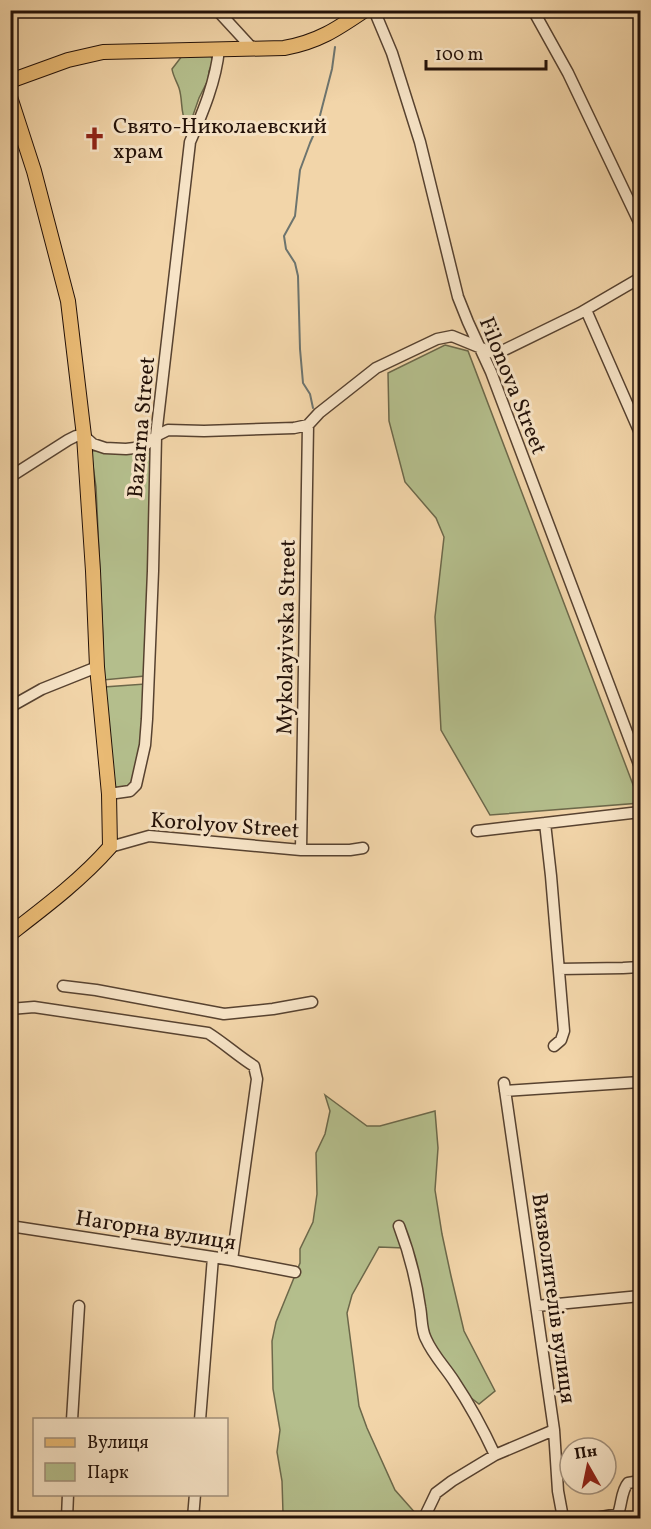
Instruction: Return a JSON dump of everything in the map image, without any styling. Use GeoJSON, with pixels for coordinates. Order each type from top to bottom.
{"type":"FeatureCollection","features":[{"type":"Feature","properties":{"kind":"main road"},"geometry":{"type":"LineString","coordinates":[[10,81],[68,60],[103,52],[284,48],[311,42],[334,31],[365,10]]}},
{"type":"Feature","properties":{"kind":"main road","name":"Bazarna Street"},"geometry":{"type":"LineString","coordinates":[[10,97],[34,171],[68,301],[84,436],[97,667],[109,794],[110,847]]}},
{"type":"Feature","properties":{"kind":"main road","name":"Korolyov Street"},"geometry":{"type":"LineString","coordinates":[[10,934],[56,897],[110,847]]}},
{"type":"Feature","properties":{"kind":"street"},"geometry":{"type":"LineString","coordinates":[[217,10],[253,49]]}},
{"type":"Feature","properties":{"kind":"street","name":"Filonova Street"},"geometry":{"type":"LineString","coordinates":[[374,10],[392,53],[416,131],[458,297],[491,372],[640,767]]}},
{"type":"Feature","properties":{"kind":"street"},"geometry":{"type":"LineString","coordinates":[[533,10],[568,73],[640,224]]}},
{"type":"Feature","properties":{"kind":"street","name":"Bazarna Street"},"geometry":{"type":"LineString","coordinates":[[109,794],[130,791],[136,785],[145,745],[153,571],[156,436],[190,141],[217,68],[219,49]]}},
{"type":"Feature","properties":{"kind":"street"},"geometry":{"type":"LineString","coordinates":[[10,477],[76,436],[84,436],[93,444],[105,448],[126,449],[143,447],[168,430],[294,428],[308,425],[376,368],[438,339],[452,336],[496,354],[586,310],[640,278]]}},
{"type":"Feature","properties":{"kind":"street"},"geometry":{"type":"LineString","coordinates":[[586,310],[640,433]]}},
{"type":"Feature","properties":{"kind":"street","name":"Mykolayivska Street"},"geometry":{"type":"LineString","coordinates":[[300,850],[308,425]]}},
{"type":"Feature","properties":{"kind":"street"},"geometry":{"type":"LineString","coordinates":[[10,707],[42,689],[97,667]]}},
{"type":"Feature","properties":{"kind":"street"},"geometry":{"type":"LineString","coordinates":[[477,831],[640,812]]}},
{"type":"Feature","properties":{"kind":"street"},"geometry":{"type":"LineString","coordinates":[[545,822],[564,1031],[561,1040],[554,1046]]}},
{"type":"Feature","properties":{"kind":"street","name":"Korolyov Street"},"geometry":{"type":"LineString","coordinates":[[110,847],[149,836],[300,850],[363,848]]}},
{"type":"Feature","properties":{"kind":"street"},"geometry":{"type":"LineString","coordinates":[[559,969],[640,967]]}},
{"type":"Feature","properties":{"kind":"street"},"geometry":{"type":"LineString","coordinates":[[63,986],[224,1014],[312,1002]]}},
{"type":"Feature","properties":{"kind":"street"},"geometry":{"type":"LineString","coordinates":[[10,1009],[33,1007],[208,1033],[254,1066],[256,1079],[232,1260]]}},
{"type":"Feature","properties":{"kind":"street","name":"Визволителів вулиця"},"geometry":{"type":"LineString","coordinates":[[563,1518],[558,1491],[554,1430],[505,1087],[640,1082]]}},
{"type":"Feature","properties":{"kind":"street","name":"Нагорна вулиця"},"geometry":{"type":"LineString","coordinates":[[10,1226],[232,1260],[295,1272]]}},
{"type":"Feature","properties":{"kind":"street"},"geometry":{"type":"LineString","coordinates":[[399,1226],[409,1252],[424,1336],[470,1407],[495,1455]]}},
{"type":"Feature","properties":{"kind":"street"},"geometry":{"type":"LineString","coordinates":[[200,1418],[213,1257]]}},
{"type":"Feature","properties":{"kind":"street"},"geometry":{"type":"LineString","coordinates":[[537,1306],[640,1296]]}},
{"type":"Feature","properties":{"kind":"street"},"geometry":{"type":"LineString","coordinates":[[72,1418],[79,1306]]}},
{"type":"Feature","properties":{"kind":"street"},"geometry":{"type":"LineString","coordinates":[[424,1518],[436,1493],[495,1455],[554,1430]]}},
{"type":"Feature","properties":{"kind":"street"},"geometry":{"type":"LineString","coordinates":[[596,1518],[618,1514],[624,1487],[628,1483],[640,1481]]}},
{"type":"Feature","properties":{"kind":"street"},"geometry":{"type":"LineString","coordinates":[[67,1518],[68,1496]]}},
{"type":"Feature","properties":{"kind":"street"},"geometry":{"type":"LineString","coordinates":[[193,1518],[195,1496]]}},
{"type":"Feature","properties":{"kind":"green space"},"geometry":{"type":"Polygon","coordinates":[[[182,56],[211,56],[213,62],[191,121],[186,123],[180,92],[172,69],[182,56]]]}},
{"type":"Feature","properties":{"kind":"green space"},"geometry":{"type":"Polygon","coordinates":[[[445,345],[468,351],[640,803],[490,815],[441,730],[435,617],[444,537],[436,518],[405,482],[389,421],[388,373],[445,345]]]}},
{"type":"Feature","properties":{"kind":"green space"},"geometry":{"type":"Polygon","coordinates":[[[153,446],[145,676],[103,680],[96,487],[91,451],[153,446]]]}},
{"type":"Feature","properties":{"kind":"green space"},"geometry":{"type":"Polygon","coordinates":[[[145,684],[141,747],[133,784],[126,788],[113,789],[104,687],[145,684]]]}},
{"type":"Feature","properties":{"kind":"green space"},"geometry":{"type":"Polygon","coordinates":[[[325,1095],[367,1126],[380,1126],[435,1111],[438,1148],[435,1190],[451,1276],[464,1331],[495,1391],[479,1404],[470,1397],[433,1345],[404,1248],[379,1247],[352,1295],[347,1313],[359,1406],[395,1490],[418,1516],[417,1518],[280,1518],[283,1513],[282,1481],[277,1452],[280,1430],[273,1389],[272,1341],[276,1322],[300,1263],[300,1249],[313,1222],[317,1194],[316,1153],[325,1134],[330,1111],[325,1095]]]}},
{"type":"Feature","properties":{"kind":"waterway"},"geometry":{"type":"LineString","coordinates":[[313,408],[310,394],[303,383],[298,276],[295,263],[286,249],[284,236],[295,216],[300,170],[317,127],[332,69],[335,47]]}},
{"type":"Feature","properties":{"kind":"place","name":"Свято-Николаевский храм"},"geometry":{"type":"Point","coordinates":[95,138]}}]}
